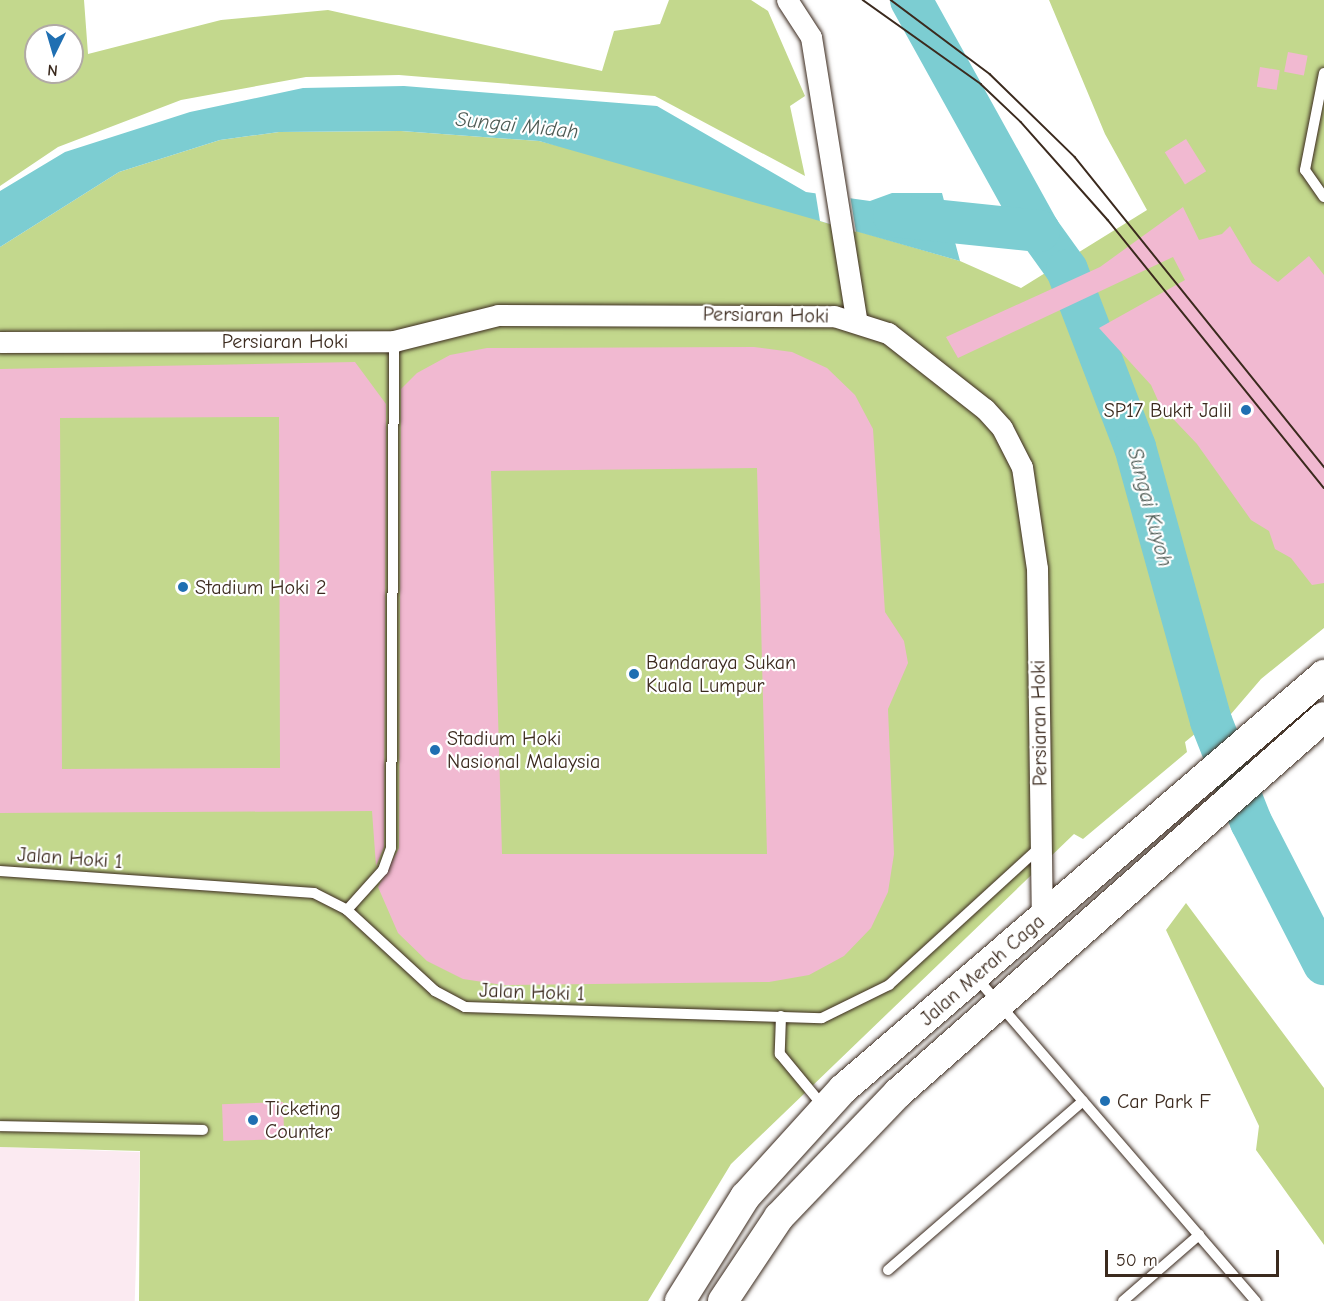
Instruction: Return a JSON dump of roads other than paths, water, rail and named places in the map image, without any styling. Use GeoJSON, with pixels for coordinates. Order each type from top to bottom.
{"type":"FeatureCollection","features":[{"type":"Feature","properties":{"kind":"street"},"geometry":{"type":"LineString","coordinates":[[788,0],[811,38],[818,103],[856,319]]}},
{"type":"Feature","properties":{"kind":"street","name":"Persiaran Hoki"},"geometry":{"type":"LineString","coordinates":[[0,342],[394,341],[498,315],[856,319],[911,348],[985,409],[1002,428],[1022,467],[1037,568],[1042,918]]}},
{"type":"Feature","properties":{"kind":"street","name":"Jalan Merah Caga"},"geometry":{"type":"LineString","coordinates":[[687,1298],[745,1197],[825,1109],[1315,682]]}},
{"type":"Feature","properties":{"kind":"street","name":"Jalan Merah Caga"},"geometry":{"type":"LineString","coordinates":[[723,1301],[779,1217],[898,1093],[1000,1006],[1324,717]]}},
{"type":"Feature","properties":{"kind":"lane"},"geometry":{"type":"LineString","coordinates":[[1324,73],[1305,170],[1324,197]]}},
{"type":"Feature","properties":{"kind":"lane"},"geometry":{"type":"LineString","coordinates":[[347,910],[383,870],[391,848],[394,341]]}},
{"type":"Feature","properties":{"kind":"lane","name":"Jalan Hoki 1"},"geometry":{"type":"LineString","coordinates":[[0,872],[295,890],[330,898],[347,910],[435,991],[465,1007],[822,1018],[872,997],[1041,846]]}},
{"type":"Feature","properties":{"kind":"lane"},"geometry":{"type":"LineString","coordinates":[[975,976],[1256,1301]]}},
{"type":"Feature","properties":{"kind":"lane"},"geometry":{"type":"LineString","coordinates":[[781,1016],[780,1054],[825,1109]]}},
{"type":"Feature","properties":{"kind":"lane"},"geometry":{"type":"LineString","coordinates":[[888,1270],[1083,1101]]}},
{"type":"Feature","properties":{"kind":"lane"},"geometry":{"type":"LineString","coordinates":[[0,1126],[204,1130]]}},
{"type":"Feature","properties":{"kind":"lane"},"geometry":{"type":"LineString","coordinates":[[1123,1301],[1199,1235]]}},
{"type":"Feature","properties":{"kind":"water"},"geometry":{"type":"Polygon","coordinates":[[[404,86],[657,106],[806,192],[870,201],[892,193],[942,193],[960,261],[539,141],[401,131],[279,132],[220,140],[119,172],[0,247],[0,191],[65,152],[190,112],[303,88],[404,86]]]}},
{"type":"Feature","properties":{"kind":"waterway","name":"Sungai Kuyoh"},"geometry":{"type":"LineString","coordinates":[[911,0],[1039,231],[1067,270],[1135,447],[1211,721],[1251,822],[1324,964]]}},
{"type":"Feature","properties":{"kind":"waterway","name":"Sungai Midah"},"geometry":{"type":"LineString","coordinates":[[894,216],[1039,231]]}},
{"type":"Feature","properties":{"kind":"tram line"},"geometry":{"type":"LineString","coordinates":[[863,0],[981,84],[1021,122],[1108,220],[1324,488]]}},
{"type":"Feature","properties":{"kind":"tram line"},"geometry":{"type":"LineString","coordinates":[[891,0],[990,74],[1075,157],[1324,467]]}},
{"type":"Feature","properties":{"kind":"place","name":"SP17 Bukit Jalil"},"geometry":{"type":"Point","coordinates":[1246,410]}},
{"type":"Feature","properties":{"kind":"place","name":"Stadium Hoki 2"},"geometry":{"type":"Point","coordinates":[183,587]}},
{"type":"Feature","properties":{"kind":"place","name":"Bandaraya Sukan Kuala Lumpur"},"geometry":{"type":"Point","coordinates":[634,674]}},
{"type":"Feature","properties":{"kind":"place","name":"Stadium Hoki Nasional Malaysia"},"geometry":{"type":"Point","coordinates":[435,750]}},
{"type":"Feature","properties":{"kind":"place","name":"Car Park F"},"geometry":{"type":"Point","coordinates":[1105,1101]}},
{"type":"Feature","properties":{"kind":"place","name":"Ticketing Counter"},"geometry":{"type":"Point","coordinates":[253,1120]}}]}
